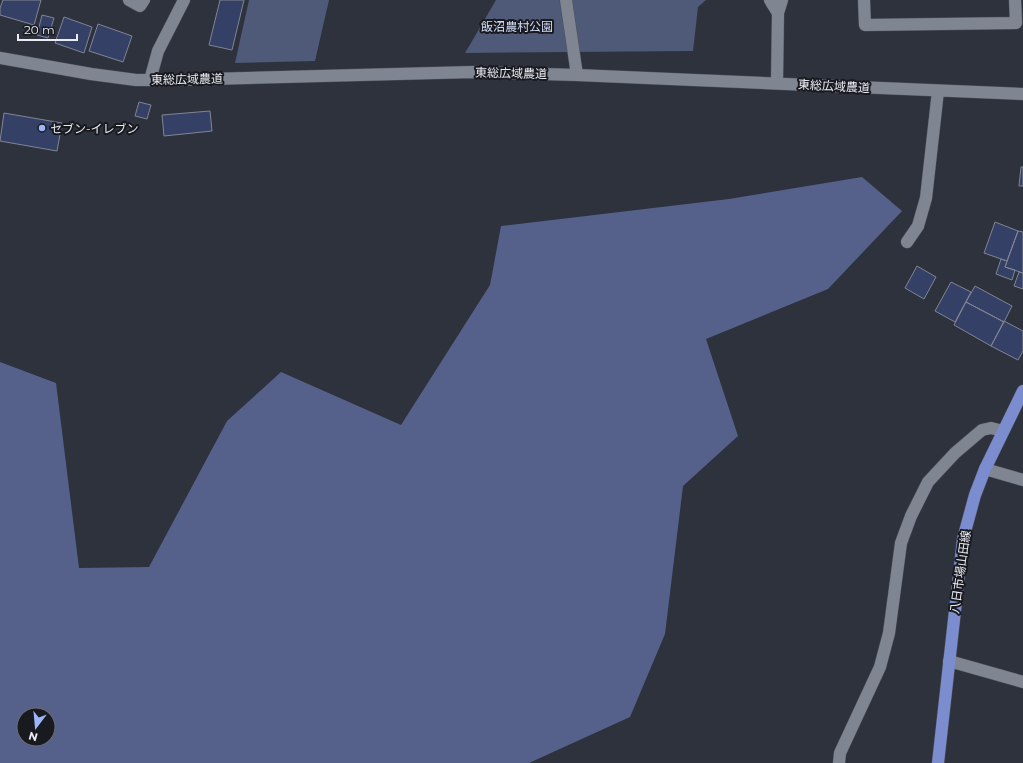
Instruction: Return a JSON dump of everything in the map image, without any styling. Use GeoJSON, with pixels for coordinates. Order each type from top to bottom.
{"type":"FeatureCollection","features":[{"type":"Feature","properties":{"kind":"main road","name":"八日市場山田線"},"geometry":{"type":"LineString","coordinates":[[938,763],[948,661],[963,539],[975,495],[985,469],[1023,391]]}},
{"type":"Feature","properties":{"kind":"street"},"geometry":{"type":"LineString","coordinates":[[129,0],[140,6],[144,0]]}},
{"type":"Feature","properties":{"kind":"street"},"geometry":{"type":"LineString","coordinates":[[150,80],[158,51],[184,0]]}},
{"type":"Feature","properties":{"kind":"street"},"geometry":{"type":"LineString","coordinates":[[566,0],[577,75]]}},
{"type":"Feature","properties":{"kind":"street"},"geometry":{"type":"LineString","coordinates":[[770,0],[778,13]]}},
{"type":"Feature","properties":{"kind":"street"},"geometry":{"type":"LineString","coordinates":[[776,83],[778,13],[782,0]]}},
{"type":"Feature","properties":{"kind":"street"},"geometry":{"type":"LineString","coordinates":[[864,0],[866,25],[1016,23],[1015,0]]}},
{"type":"Feature","properties":{"kind":"street","name":"東総広域農道"},"geometry":{"type":"LineString","coordinates":[[0,58],[91,74],[136,80],[472,72],[1023,94]]}},
{"type":"Feature","properties":{"kind":"street"},"geometry":{"type":"LineString","coordinates":[[907,242],[918,226],[926,198],[938,91]]}},
{"type":"Feature","properties":{"kind":"street"},"geometry":{"type":"LineString","coordinates":[[839,763],[840,753],[880,667],[889,633],[901,543],[917,502],[928,482],[955,453],[982,430],[991,428],[1003,431]]}},
{"type":"Feature","properties":{"kind":"street"},"geometry":{"type":"LineString","coordinates":[[985,469],[1023,480]]}},
{"type":"Feature","properties":{"kind":"street"},"geometry":{"type":"LineString","coordinates":[[948,661],[1023,682]]}},
{"type":"Feature","properties":{"kind":"green space"},"geometry":{"type":"Polygon","coordinates":[[[249,0],[329,0],[315,61],[235,63],[249,0]]]}},
{"type":"Feature","properties":{"kind":"green space","name":"飯沼農村公園"},"geometry":{"type":"Polygon","coordinates":[[[496,0],[706,0],[698,7],[693,51],[465,53],[496,0]]]}},
{"type":"Feature","properties":{"kind":"shaded area"},"geometry":{"type":"Polygon","coordinates":[[[862,177],[902,211],[828,289],[706,339],[738,436],[683,486],[665,634],[630,717],[529,763],[0,763],[0,362],[56,383],[79,568],[149,567],[227,421],[281,372],[401,425],[490,285],[501,226],[729,199],[862,177]]]}},
{"type":"Feature","properties":{"kind":"building"},"geometry":{"type":"Polygon","coordinates":[[[3,0],[41,0],[34,25],[0,15],[0,8],[3,0]]]}},
{"type":"Feature","properties":{"kind":"building"},"geometry":{"type":"Polygon","coordinates":[[[220,0],[244,0],[232,50],[209,45],[220,0]]]}},
{"type":"Feature","properties":{"kind":"building"},"geometry":{"type":"Polygon","coordinates":[[[42,15],[54,18],[48,38],[37,35],[42,15]]]}},
{"type":"Feature","properties":{"kind":"building"},"geometry":{"type":"Polygon","coordinates":[[[64,17],[92,27],[84,53],[55,43],[64,17]]]}},
{"type":"Feature","properties":{"kind":"building"},"geometry":{"type":"Polygon","coordinates":[[[98,24],[132,36],[123,62],[89,51],[98,24]]]}},
{"type":"Feature","properties":{"kind":"building"},"geometry":{"type":"Polygon","coordinates":[[[139,102],[151,105],[147,119],[135,116],[139,102]]]}},
{"type":"Feature","properties":{"kind":"building"},"geometry":{"type":"Polygon","coordinates":[[[210,111],[212,131],[164,136],[162,115],[210,111]]]}},
{"type":"Feature","properties":{"kind":"building"},"geometry":{"type":"Polygon","coordinates":[[[4,113],[62,123],[57,151],[0,141],[4,113]]]}},
{"type":"Feature","properties":{"kind":"building"},"geometry":{"type":"Polygon","coordinates":[[[1021,167],[1023,167],[1023,186],[1019,186],[1021,167]]]}},
{"type":"Feature","properties":{"kind":"building"},"geometry":{"type":"Polygon","coordinates":[[[995,222],[1018,231],[1007,261],[984,253],[995,222]]]}},
{"type":"Feature","properties":{"kind":"building"},"geometry":{"type":"Polygon","coordinates":[[[1018,231],[1023,232],[1023,273],[1005,267],[1018,231]]]}},
{"type":"Feature","properties":{"kind":"building"},"geometry":{"type":"Polygon","coordinates":[[[1001,259],[1007,261],[1005,267],[1015,270],[1012,280],[996,274],[1001,259]]]}},
{"type":"Feature","properties":{"kind":"building"},"geometry":{"type":"Polygon","coordinates":[[[917,266],[936,277],[924,299],[905,288],[917,266]]]}},
{"type":"Feature","properties":{"kind":"building"},"geometry":{"type":"Polygon","coordinates":[[[1019,272],[1023,273],[1023,289],[1014,286],[1019,272]]]}},
{"type":"Feature","properties":{"kind":"building"},"geometry":{"type":"Polygon","coordinates":[[[951,282],[971,292],[955,322],[935,311],[951,282]]]}},
{"type":"Feature","properties":{"kind":"building"},"geometry":{"type":"Polygon","coordinates":[[[975,286],[1012,306],[1004,322],[966,302],[975,286]]]}},
{"type":"Feature","properties":{"kind":"building"},"geometry":{"type":"Polygon","coordinates":[[[966,302],[1004,322],[991,346],[954,325],[966,302]]]}},
{"type":"Feature","properties":{"kind":"building"},"geometry":{"type":"Polygon","coordinates":[[[1004,321],[1023,331],[1023,351],[1018,360],[991,346],[1004,321]]]}},
{"type":"Feature","properties":{"kind":"place","name":"セブン-イレブン"},"geometry":{"type":"Point","coordinates":[42,128]}}]}
